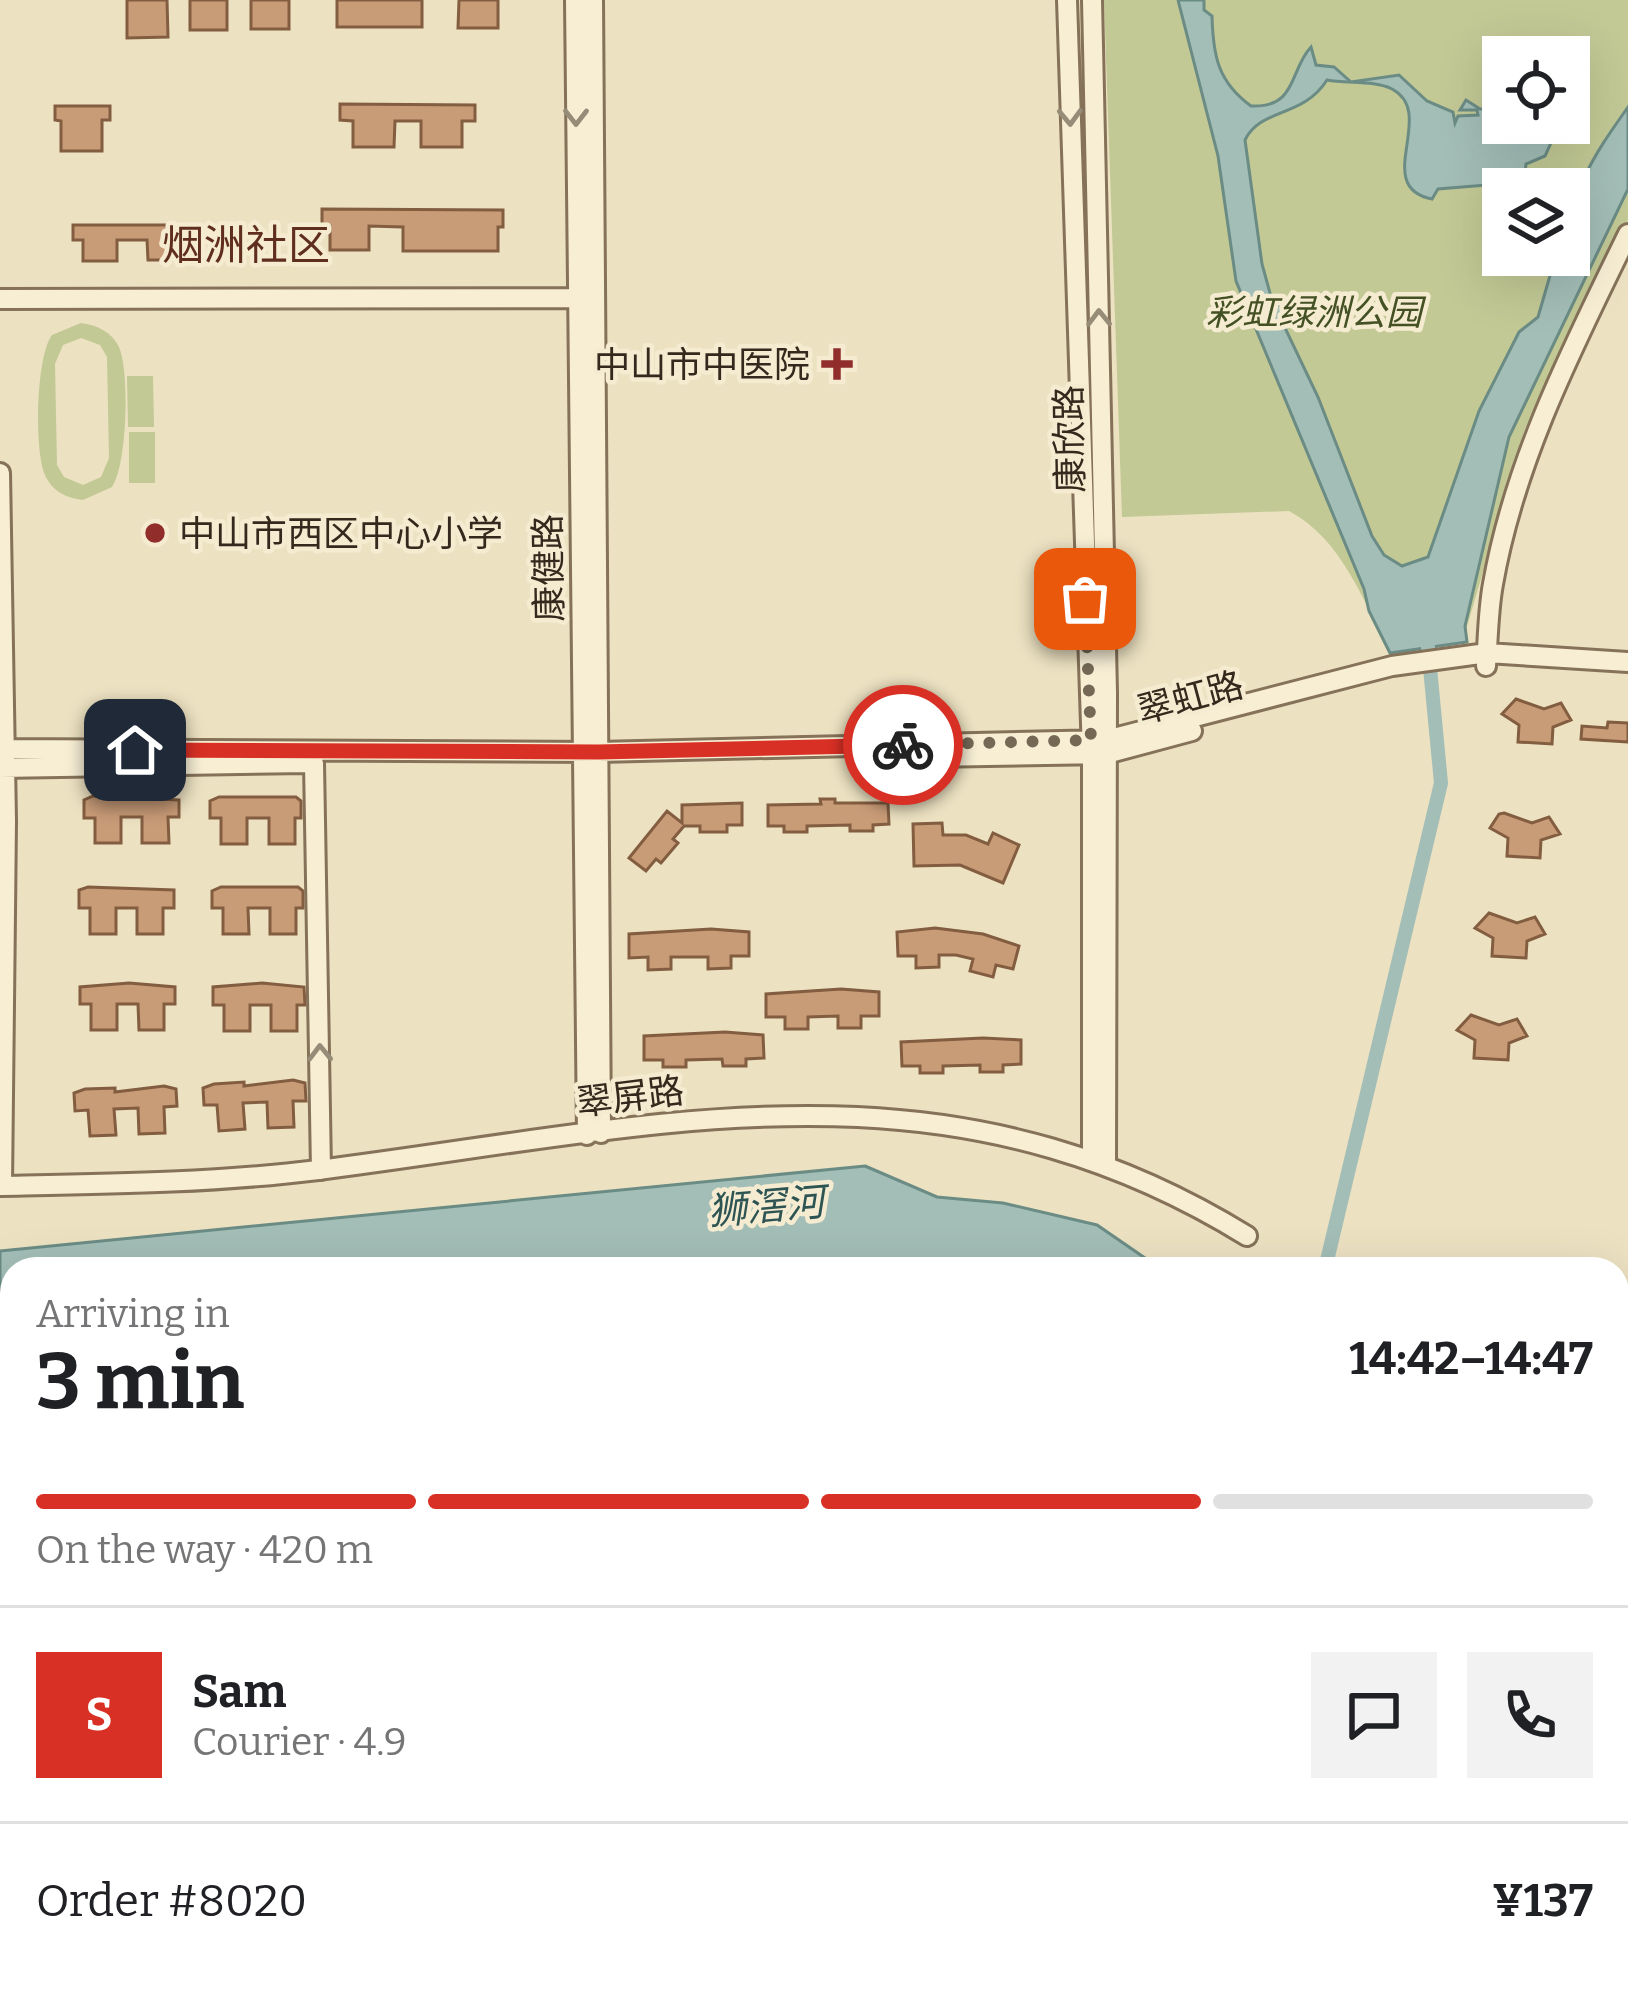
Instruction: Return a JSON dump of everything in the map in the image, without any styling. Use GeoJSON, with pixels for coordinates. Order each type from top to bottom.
{"type":"FeatureCollection","features":[{"type":"Feature","properties":{"kind":"street","name":"康健路"},"geometry":{"type":"LineString","coordinates":[[575,0],[586,298],[594,1134]]}},
{"type":"Feature","properties":{"kind":"street","name":"康健路"},"geometry":{"type":"LineString","coordinates":[[586,298],[593,0]]}},
{"type":"Feature","properties":{"kind":"street","name":"康欣路"},"geometry":{"type":"LineString","coordinates":[[1067,0],[1099,747]]}},
{"type":"Feature","properties":{"kind":"street","name":"康欣路"},"geometry":{"type":"LineString","coordinates":[[1092,0],[1099,1163]]}},
{"type":"Feature","properties":{"kind":"street"},"geometry":{"type":"LineString","coordinates":[[1478,660],[1502,543],[1542,414],[1628,234]]}},
{"type":"Feature","properties":{"kind":"street"},"geometry":{"type":"LineString","coordinates":[[0,299],[586,298]]}},
{"type":"Feature","properties":{"kind":"street"},"geometry":{"type":"LineString","coordinates":[[0,472],[1,1186]]}},
{"type":"Feature","properties":{"kind":"street","name":"翠虹路"},"geometry":{"type":"LineString","coordinates":[[2,758],[314,763],[1099,747],[1393,672],[1528,656],[1628,662]]}},
{"type":"Feature","properties":{"kind":"street","name":"翠虹路"},"geometry":{"type":"LineString","coordinates":[[2,758],[590,758]]}},
{"type":"Feature","properties":{"kind":"street"},"geometry":{"type":"LineString","coordinates":[[314,763],[322,1170]]}},
{"type":"Feature","properties":{"kind":"street","name":"翠屏路"},"geometry":{"type":"LineString","coordinates":[[1,1186],[178,1181],[322,1170],[724,1117],[844,1114],[962,1126],[1099,1163],[1162,1189],[1247,1236]]}},
{"type":"Feature","properties":{"kind":"green space","name":"彩虹绿洲公园"},"geometry":{"type":"Polygon","coordinates":[[[1104,0],[1628,0],[1628,220],[1525,429],[1466,630],[1467,642],[1390,653],[1337,555],[1289,511],[1122,517],[1104,0]]]}},
{"type":"Feature","properties":{"kind":"green space"},"geometry":{"type":"Polygon","coordinates":[[[81,323],[93,325],[112,337],[122,359],[125,418],[117,476],[112,487],[83,500],[56,489],[41,463],[40,382],[52,335],[81,323]],[[81,338],[63,345],[55,364],[57,465],[64,477],[83,485],[101,477],[109,458],[107,357],[100,345],[81,338]]]}},
{"type":"Feature","properties":{"kind":"green space"},"geometry":{"type":"Polygon","coordinates":[[[127,376],[153,376],[154,427],[128,427],[127,376]]]}},
{"type":"Feature","properties":{"kind":"green space"},"geometry":{"type":"Polygon","coordinates":[[[129,432],[155,432],[155,483],[129,483],[129,432]]]}},
{"type":"Feature","properties":{"kind":"water"},"geometry":{"type":"Polygon","coordinates":[[[1178,0],[1204,0],[1204,10],[1212,16],[1224,78],[1251,106],[1266,105],[1285,94],[1311,47],[1316,65],[1334,67],[1351,82],[1399,75],[1427,101],[1453,112],[1455,123],[1458,116],[1478,115],[1477,110],[1460,110],[1466,100],[1482,109],[1482,144],[1550,144],[1545,156],[1526,168],[1482,168],[1482,185],[1438,189],[1432,199],[1415,192],[1406,180],[1409,115],[1404,100],[1385,86],[1327,80],[1306,101],[1261,122],[1245,140],[1262,264],[1273,304],[1281,306],[1286,330],[1318,397],[1372,536],[1384,555],[1402,566],[1428,557],[1479,411],[1519,332],[1538,317],[1550,276],[1586,276],[1509,437],[1465,626],[1467,642],[1390,653],[1236,281],[1218,156],[1178,0]]]}},
{"type":"Feature","properties":{"kind":"water"},"geometry":{"type":"Polygon","coordinates":[[[1628,107],[1628,189],[1590,268],[1590,168],[1628,107]]]}},
{"type":"Feature","properties":{"kind":"water","name":"狮滘河"},"geometry":{"type":"Polygon","coordinates":[[[865,1166],[937,1197],[1003,1203],[1097,1225],[1144,1257],[0,1257],[0,1251],[865,1166]]]}},
{"type":"Feature","properties":{"kind":"building"},"geometry":{"type":"Polygon","coordinates":[[[127,0],[167,0],[168,37],[127,38],[127,0]]]}},
{"type":"Feature","properties":{"kind":"building"},"geometry":{"type":"Polygon","coordinates":[[[190,0],[227,0],[227,30],[190,30],[190,0]]]}},
{"type":"Feature","properties":{"kind":"building"},"geometry":{"type":"Polygon","coordinates":[[[251,0],[289,0],[289,29],[251,29],[251,0]]]}},
{"type":"Feature","properties":{"kind":"building"},"geometry":{"type":"Polygon","coordinates":[[[337,0],[422,0],[422,27],[337,27],[337,0]]]}},
{"type":"Feature","properties":{"kind":"building"},"geometry":{"type":"Polygon","coordinates":[[[459,0],[498,0],[498,28],[458,28],[459,0]]]}},
{"type":"Feature","properties":{"kind":"building"},"geometry":{"type":"Polygon","coordinates":[[[340,104],[475,105],[475,121],[462,121],[462,147],[421,147],[421,121],[395,121],[394,147],[353,147],[353,121],[340,120],[340,104]]]}},
{"type":"Feature","properties":{"kind":"building"},"geometry":{"type":"Polygon","coordinates":[[[55,106],[110,106],[110,120],[102,120],[102,151],[61,151],[61,121],[55,120],[55,106]]]}},
{"type":"Feature","properties":{"kind":"building"},"geometry":{"type":"Polygon","coordinates":[[[322,209],[503,210],[503,227],[498,227],[498,251],[403,251],[403,227],[369,226],[369,250],[330,250],[330,226],[322,226],[322,209]]]}},
{"type":"Feature","properties":{"kind":"building"},"geometry":{"type":"Polygon","coordinates":[[[73,225],[191,225],[191,240],[182,240],[182,260],[148,260],[147,240],[117,240],[117,261],[83,261],[83,240],[73,240],[73,225]]]}},
{"type":"Feature","properties":{"kind":"building"},"geometry":{"type":"Polygon","coordinates":[[[1516,699],[1544,709],[1561,703],[1571,720],[1553,727],[1552,744],[1518,742],[1519,725],[1502,714],[1516,699]]]}},
{"type":"Feature","properties":{"kind":"building"},"geometry":{"type":"Polygon","coordinates":[[[1608,722],[1628,723],[1628,742],[1581,739],[1582,726],[1607,728],[1608,722]]]}},
{"type":"Feature","properties":{"kind":"building"},"geometry":{"type":"Polygon","coordinates":[[[93,796],[179,800],[179,817],[168,817],[169,843],[142,843],[142,817],[121,817],[121,843],[95,843],[95,818],[84,818],[84,800],[93,796]]]}},
{"type":"Feature","properties":{"kind":"building"},"geometry":{"type":"Polygon","coordinates":[[[296,797],[301,801],[301,818],[295,818],[295,844],[269,844],[269,818],[247,818],[247,844],[221,844],[221,818],[210,818],[210,801],[296,797]]]}},
{"type":"Feature","properties":{"kind":"building"},"geometry":{"type":"Polygon","coordinates":[[[820,799],[888,803],[889,824],[873,825],[873,831],[850,831],[850,825],[784,832],[784,826],[768,826],[768,805],[821,804],[820,799]]]}},
{"type":"Feature","properties":{"kind":"building"},"geometry":{"type":"Polygon","coordinates":[[[742,803],[742,825],[727,825],[727,832],[700,832],[700,826],[684,826],[673,839],[678,843],[661,863],[656,859],[646,871],[629,858],[667,811],[682,823],[682,805],[742,803]]]}},
{"type":"Feature","properties":{"kind":"building"},"geometry":{"type":"Polygon","coordinates":[[[1504,813],[1532,823],[1549,817],[1560,834],[1541,840],[1540,858],[1507,856],[1508,838],[1490,828],[1504,813]]]}},
{"type":"Feature","properties":{"kind":"building"},"geometry":{"type":"Polygon","coordinates":[[[942,823],[943,835],[966,835],[988,844],[993,833],[1019,845],[1003,883],[960,865],[914,866],[913,824],[942,823]]]}},
{"type":"Feature","properties":{"kind":"building"},"geometry":{"type":"Polygon","coordinates":[[[298,887],[303,891],[303,908],[296,908],[296,934],[270,934],[270,908],[248,908],[249,934],[223,934],[223,908],[212,908],[212,891],[298,887]]]}},
{"type":"Feature","properties":{"kind":"building"},"geometry":{"type":"Polygon","coordinates":[[[79,890],[174,890],[174,908],[163,908],[163,934],[137,934],[137,908],[116,908],[116,934],[90,934],[90,908],[79,908],[79,890]]]}},
{"type":"Feature","properties":{"kind":"building"},"geometry":{"type":"Polygon","coordinates":[[[1489,913],[1517,923],[1535,917],[1545,934],[1527,941],[1526,958],[1492,956],[1493,938],[1475,928],[1489,913]]]}},
{"type":"Feature","properties":{"kind":"building"},"geometry":{"type":"Polygon","coordinates":[[[935,928],[983,934],[1019,946],[1013,969],[996,965],[993,977],[970,971],[973,959],[956,955],[939,955],[939,967],[916,968],[916,956],[898,956],[897,932],[935,928]]]}},
{"type":"Feature","properties":{"kind":"building"},"geometry":{"type":"Polygon","coordinates":[[[711,929],[749,932],[749,956],[731,956],[731,968],[708,969],[708,957],[671,957],[671,969],[648,970],[648,957],[629,958],[629,934],[711,929]]]}},
{"type":"Feature","properties":{"kind":"building"},"geometry":{"type":"Polygon","coordinates":[[[129,983],[175,987],[175,1004],[164,1004],[164,1030],[139,1030],[138,1004],[117,1004],[117,1030],[91,1030],[91,1004],[80,1004],[80,987],[129,983]]]}},
{"type":"Feature","properties":{"kind":"building"},"geometry":{"type":"Polygon","coordinates":[[[262,983],[304,987],[305,1005],[297,1005],[297,1031],[271,1031],[271,1005],[250,1005],[250,1031],[224,1031],[224,1005],[213,1005],[213,987],[262,983]]]}},
{"type":"Feature","properties":{"kind":"building"},"geometry":{"type":"Polygon","coordinates":[[[841,989],[879,992],[879,1016],[861,1016],[861,1028],[838,1028],[838,1016],[808,1017],[808,1029],[785,1029],[785,1017],[766,1017],[766,994],[841,989]]]}},
{"type":"Feature","properties":{"kind":"building"},"geometry":{"type":"Polygon","coordinates":[[[1471,1015],[1499,1025],[1517,1019],[1527,1036],[1509,1043],[1508,1060],[1474,1058],[1475,1040],[1457,1030],[1471,1015]]]}},
{"type":"Feature","properties":{"kind":"building"},"geometry":{"type":"Polygon","coordinates":[[[763,1035],[764,1058],[746,1059],[746,1066],[723,1066],[722,1059],[686,1060],[686,1067],[663,1067],[663,1060],[644,1060],[644,1036],[763,1035]]]}},
{"type":"Feature","properties":{"kind":"building"},"geometry":{"type":"Polygon","coordinates":[[[1021,1040],[1021,1064],[1003,1065],[1003,1072],[980,1072],[980,1065],[943,1066],[943,1073],[920,1073],[920,1066],[902,1066],[901,1042],[1021,1040]]]}},
{"type":"Feature","properties":{"kind":"building"},"geometry":{"type":"Polygon","coordinates":[[[305,1083],[306,1101],[293,1101],[294,1127],[268,1128],[267,1102],[243,1103],[245,1129],[219,1131],[217,1105],[204,1105],[203,1088],[214,1084],[305,1083]]]}},
{"type":"Feature","properties":{"kind":"building"},"geometry":{"type":"Polygon","coordinates":[[[115,1088],[115,1092],[176,1089],[177,1106],[164,1107],[165,1133],[139,1134],[138,1108],[114,1109],[116,1135],[90,1136],[88,1110],[75,1111],[74,1093],[85,1089],[115,1088]]]}},
{"type":"Feature","properties":{"kind":"waterway"},"geometry":{"type":"LineString","coordinates":[[1328,1257],[1441,783],[1428,647]]}},
{"type":"Feature","properties":{"kind":"way so far"},"geometry":{"type":"LineString","coordinates":[[903,745],[1091,740],[1085,599]]}},
{"type":"Feature","properties":{"kind":"place","name":"中山市中医院"},"geometry":{"type":"Point","coordinates":[837,364]}},
{"type":"Feature","properties":{"kind":"place","name":"中山市西区中心小学"},"geometry":{"type":"Point","coordinates":[155,533]}},
{"type":"Feature","properties":{"kind":"district","name":"烟洲社区"},"geometry":{"type":"Point","coordinates":[246,245]}},
{"type":"Feature","properties":{"kind":"route"},"geometry":{"type":"LineString","coordinates":[[135,750],[598,752],[903,745]]}}]}
